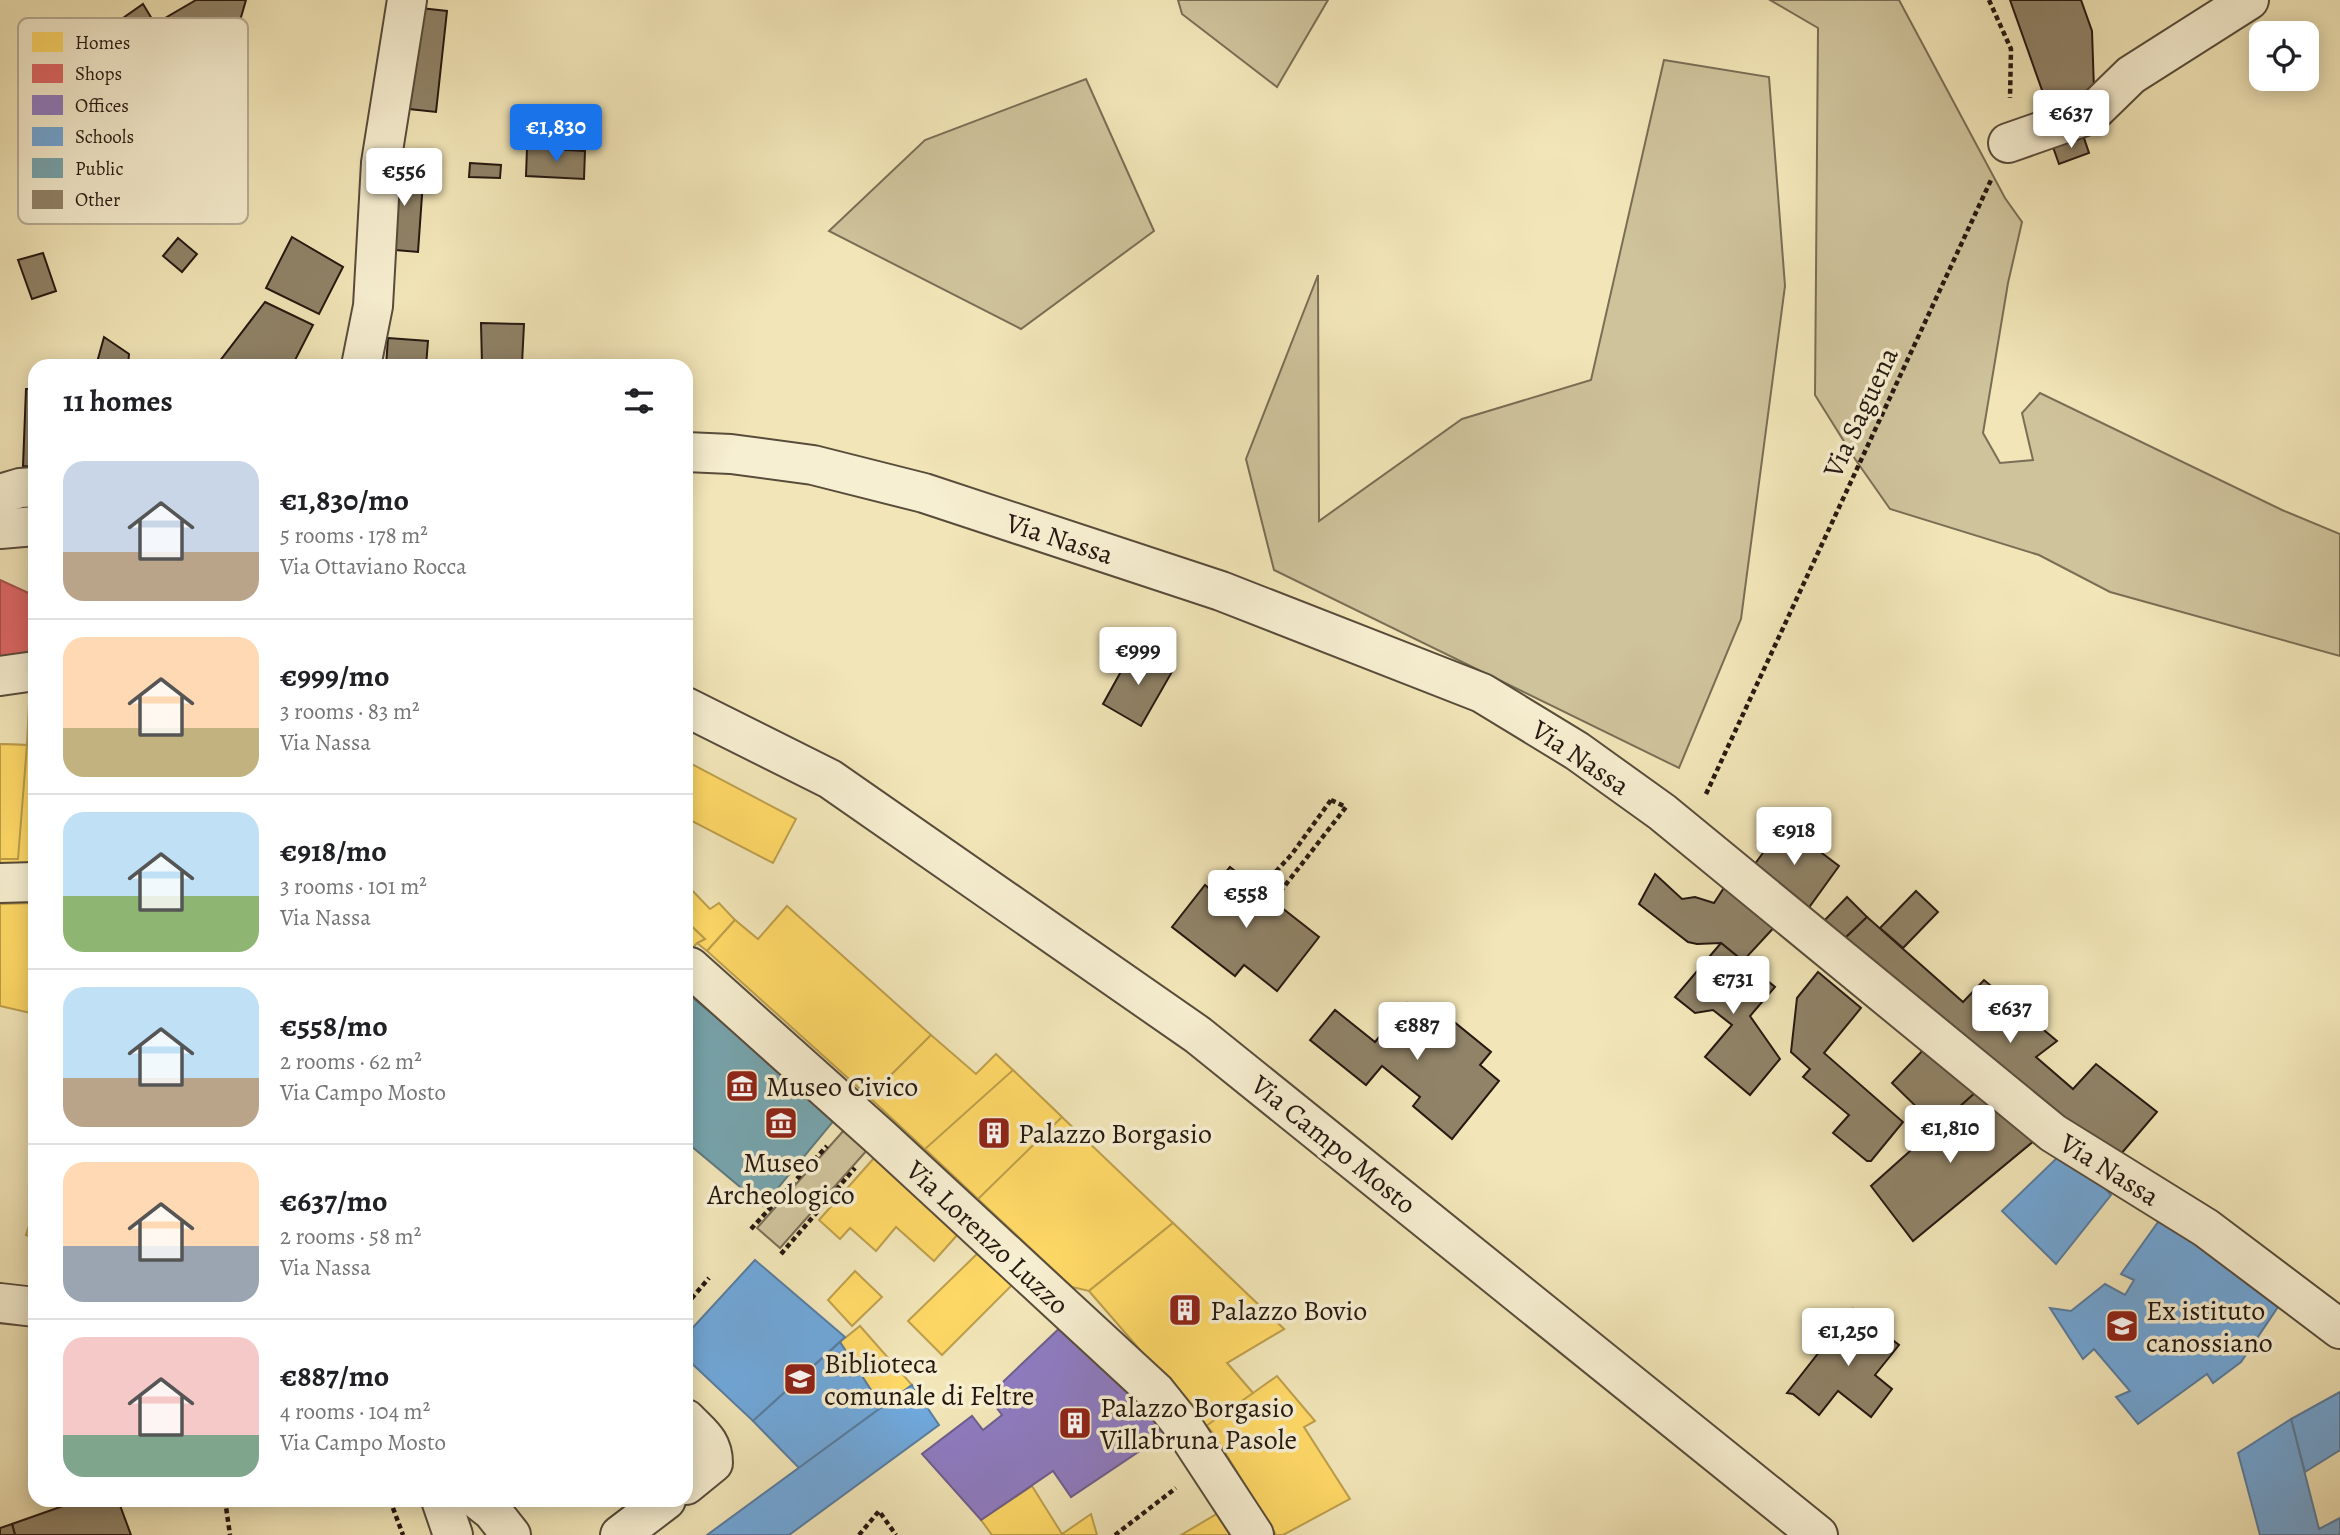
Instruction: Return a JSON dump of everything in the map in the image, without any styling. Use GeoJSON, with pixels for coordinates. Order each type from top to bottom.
{"type":"FeatureCollection","features":[{"type":"Feature","properties":{"kind":"street"},"geometry":{"type":"LineString","coordinates":[[362,359],[373,306],[381,163],[407,0]]}},
{"type":"Feature","properties":{"kind":"street"},"geometry":{"type":"LineString","coordinates":[[2008,143],[2091,114],[2131,75],[2249,0]]}},
{"type":"Feature","properties":{"kind":"street","name":"Via Nassa"},"geometry":{"type":"LineString","coordinates":[[693,452],[731,454],[813,465],[924,493],[1221,592],[1482,693],[1577,751],[1662,811],[2053,1133],[2206,1228],[2340,1329]]}},
{"type":"Feature","properties":{"kind":"street"},"geometry":{"type":"LineString","coordinates":[[0,494],[28,487]]}},
{"type":"Feature","properties":{"kind":"street"},"geometry":{"type":"LineString","coordinates":[[0,529],[28,527]]}},
{"type":"Feature","properties":{"kind":"street"},"geometry":{"type":"LineString","coordinates":[[0,676],[28,672]]}},
{"type":"Feature","properties":{"kind":"street","name":"Via Campo Mosto"},"geometry":{"type":"LineString","coordinates":[[693,710],[831,779],[1198,1035],[1818,1535]]}},
{"type":"Feature","properties":{"kind":"street"},"geometry":{"type":"LineString","coordinates":[[0,883],[28,882]]}},
{"type":"Feature","properties":{"kind":"street","name":"Via Lorenzo Luzzo"},"geometry":{"type":"LineString","coordinates":[[693,973],[868,1126],[1156,1392],[1180,1422],[1254,1535]]}},
{"type":"Feature","properties":{"kind":"street"},"geometry":{"type":"LineString","coordinates":[[0,1303],[28,1306]]}},
{"type":"Feature","properties":{"kind":"street"},"geometry":{"type":"LineString","coordinates":[[693,1426],[713,1450],[713,1462],[693,1479]]}},
{"type":"Feature","properties":{"kind":"street"},"geometry":{"type":"LineString","coordinates":[[443,1507],[453,1535]]}},
{"type":"Feature","properties":{"kind":"street"},"geometry":{"type":"LineString","coordinates":[[620,1535],[657,1507]]}},
{"type":"Feature","properties":{"kind":"path","name":"Via Saguena"},"geometry":{"type":"LineString","coordinates":[[1687,833],[2008,143],[2011,49],[1989,0]]}},
{"type":"Feature","properties":{"kind":"path"},"geometry":{"type":"LineString","coordinates":[[1331,800],[1346,807],[1273,901],[1259,890],[1292,854],[1331,800]]}},
{"type":"Feature","properties":{"kind":"path"},"geometry":{"type":"LineString","coordinates":[[751,1229],[868,1126]]}},
{"type":"Feature","properties":{"kind":"path"},"geometry":{"type":"LineString","coordinates":[[781,1254],[868,1126]]}},
{"type":"Feature","properties":{"kind":"path"},"geometry":{"type":"LineString","coordinates":[[693,1297],[709,1278]]}},
{"type":"Feature","properties":{"kind":"path"},"geometry":{"type":"LineString","coordinates":[[1115,1535],[1208,1465]]}},
{"type":"Feature","properties":{"kind":"path"},"geometry":{"type":"LineString","coordinates":[[226,1507],[230,1535]]}},
{"type":"Feature","properties":{"kind":"path"},"geometry":{"type":"LineString","coordinates":[[393,1507],[403,1535]]}},
{"type":"Feature","properties":{"kind":"path"},"geometry":{"type":"LineString","coordinates":[[859,1535],[879,1511],[896,1535]]}},
{"type":"Feature","properties":{"kind":"shaded area"},"geometry":{"type":"Polygon","coordinates":[[[1178,0],[1328,0],[1277,87],[1182,14],[1178,0]]]}},
{"type":"Feature","properties":{"kind":"shaded area"},"geometry":{"type":"Polygon","coordinates":[[[1770,0],[1899,0],[2005,198],[2022,222],[2008,283],[1983,433],[2000,463],[2033,460],[2022,413],[2040,393],[2282,510],[2340,534],[2340,656],[2110,592],[2039,555],[1890,509],[1815,395],[1818,28],[1770,0]]]}},
{"type":"Feature","properties":{"kind":"shaded area"},"geometry":{"type":"Polygon","coordinates":[[[1664,60],[1769,77],[1785,286],[1741,619],[1679,768],[1274,570],[1246,459],[1318,275],[1319,521],[1462,419],[1591,380],[1664,60]]]}},
{"type":"Feature","properties":{"kind":"shaded area"},"geometry":{"type":"Polygon","coordinates":[[[1086,79],[1154,231],[1021,329],[829,231],[925,140],[1086,79]]]}},
{"type":"Feature","properties":{"kind":"shaded area"},"geometry":{"type":"Polygon","coordinates":[[[845,1129],[868,1149],[780,1248],[757,1228],[845,1129]]]}},
{"type":"Feature","properties":{"kind":"building: Homes"},"geometry":{"type":"Polygon","coordinates":[[[28,724],[28,864],[0,863],[0,744],[27,745],[28,724]]]}},
{"type":"Feature","properties":{"kind":"building: Homes"},"geometry":{"type":"Polygon","coordinates":[[[0,744],[27,745],[18,859],[0,859],[0,744]]]}},
{"type":"Feature","properties":{"kind":"building: Homes"},"geometry":{"type":"Polygon","coordinates":[[[693,765],[796,819],[773,863],[693,822],[693,765]]]}},
{"type":"Feature","properties":{"kind":"building: Homes"},"geometry":{"type":"Polygon","coordinates":[[[693,891],[710,909],[719,903],[735,920],[707,951],[697,943],[705,939],[693,928],[693,891]]]}},
{"type":"Feature","properties":{"kind":"building: Homes"},"geometry":{"type":"Polygon","coordinates":[[[28,903],[28,1012],[0,1006],[0,904],[28,903]]]}},
{"type":"Feature","properties":{"kind":"building: Homes"},"geometry":{"type":"Polygon","coordinates":[[[787,906],[931,1035],[869,1097],[707,951],[735,920],[758,939],[787,906]]]}},
{"type":"Feature","properties":{"kind":"building: Homes"},"geometry":{"type":"Polygon","coordinates":[[[693,928],[705,939],[693,948],[693,928]]]}},
{"type":"Feature","properties":{"kind":"building: Homes"},"geometry":{"type":"Polygon","coordinates":[[[931,1035],[976,1074],[996,1054],[1173,1223],[1089,1291],[1072,1287],[869,1097],[931,1035]]]}},
{"type":"Feature","properties":{"kind":"building: Homes","name":"Palazzo Borgasio"},"geometry":{"type":"Polygon","coordinates":[[[1013,1070],[1062,1117],[978,1199],[925,1149],[1013,1070]]]}},
{"type":"Feature","properties":{"kind":"building: Homes"},"geometry":{"type":"Polygon","coordinates":[[[874,1158],[959,1233],[934,1261],[896,1227],[876,1251],[850,1228],[840,1239],[819,1220],[874,1158]]]}},
{"type":"Feature","properties":{"kind":"building: Homes","name":"Palazzo Bovio"},"geometry":{"type":"Polygon","coordinates":[[[1173,1223],[1284,1329],[1227,1363],[1253,1393],[1277,1376],[1315,1421],[1304,1427],[1350,1499],[1283,1535],[1276,1535],[1213,1433],[1089,1291],[1173,1223]]]}},
{"type":"Feature","properties":{"kind":"building: Homes","name":"Palazzo Bovio"},"geometry":{"type":"Polygon","coordinates":[[[1173,1223],[1284,1329],[1227,1363],[1253,1393],[1206,1426],[1089,1291],[1173,1223]]]}},
{"type":"Feature","properties":{"kind":"building: Homes"},"geometry":{"type":"Polygon","coordinates":[[[980,1251],[1013,1284],[942,1355],[908,1321],[980,1251]]]}},
{"type":"Feature","properties":{"kind":"building: Homes"},"geometry":{"type":"Polygon","coordinates":[[[855,1271],[882,1297],[852,1326],[828,1300],[855,1271]]]}},
{"type":"Feature","properties":{"kind":"building: Homes"},"geometry":{"type":"Polygon","coordinates":[[[860,1326],[912,1385],[882,1407],[840,1342],[860,1326]]]}},
{"type":"Feature","properties":{"kind":"building: Homes"},"geometry":{"type":"Polygon","coordinates":[[[1032,1486],[1062,1534],[1091,1514],[1097,1535],[992,1535],[981,1520],[1032,1486]]]}},
{"type":"Feature","properties":{"kind":"building: Homes"},"geometry":{"type":"Polygon","coordinates":[[[1220,1512],[1233,1535],[1181,1535],[1220,1512]]]}},
{"type":"Feature","properties":{"kind":"building: Shops"},"geometry":{"type":"Polygon","coordinates":[[[0,580],[28,593],[28,664],[0,668],[0,580]]]}},
{"type":"Feature","properties":{"kind":"building: Offices","name":"Palazzo Borgasio Villabruna Pasole"},"geometry":{"type":"Polygon","coordinates":[[[1064,1324],[1168,1432],[1071,1497],[1053,1471],[981,1520],[922,1454],[972,1416],[983,1430],[1002,1415],[988,1396],[1064,1324]]]}},
{"type":"Feature","properties":{"kind":"building: Schools"},"geometry":{"type":"Polygon","coordinates":[[[2061,1154],[2091,1172],[2111,1195],[2056,1264],[2002,1211],[2061,1154]]]}},
{"type":"Feature","properties":{"kind":"building: Schools"},"geometry":{"type":"Polygon","coordinates":[[[2161,1218],[2282,1301],[2241,1362],[2213,1383],[2207,1374],[2138,1424],[2116,1397],[2130,1391],[2094,1349],[2083,1359],[2050,1308],[2071,1311],[2105,1284],[2125,1295],[2134,1280],[2121,1274],[2161,1218]]]}},
{"type":"Feature","properties":{"kind":"building: Schools"},"geometry":{"type":"Polygon","coordinates":[[[755,1260],[845,1337],[753,1421],[693,1365],[693,1327],[755,1260]]]}},
{"type":"Feature","properties":{"kind":"building: Schools"},"geometry":{"type":"Polygon","coordinates":[[[840,1342],[882,1407],[799,1468],[753,1421],[840,1342]]]}},
{"type":"Feature","properties":{"kind":"building: Schools"},"geometry":{"type":"Polygon","coordinates":[[[912,1385],[939,1425],[789,1535],[707,1535],[912,1385]]]}},
{"type":"Feature","properties":{"kind":"building: Schools"},"geometry":{"type":"Polygon","coordinates":[[[2340,1392],[2340,1450],[2305,1472],[2291,1419],[2340,1392]]]}},
{"type":"Feature","properties":{"kind":"building: Schools"},"geometry":{"type":"Polygon","coordinates":[[[2291,1419],[2319,1529],[2340,1518],[2340,1535],[2260,1535],[2238,1453],[2291,1419]]]}},
{"type":"Feature","properties":{"kind":"building: Public","name":"Museo Civico"},"geometry":{"type":"Polygon","coordinates":[[[693,998],[836,1118],[763,1206],[693,1148],[693,998]]]}},
{"type":"Feature","properties":{"kind":"building: Other"},"geometry":{"type":"Polygon","coordinates":[[[196,0],[246,0],[241,18],[165,18],[196,0]]]}},
{"type":"Feature","properties":{"kind":"building: Other"},"geometry":{"type":"Polygon","coordinates":[[[2010,0],[2081,0],[2092,31],[2094,90],[2048,107],[2010,0]]]}},
{"type":"Feature","properties":{"kind":"building: Other"},"geometry":{"type":"Polygon","coordinates":[[[143,4],[151,18],[123,18],[143,4]]]}},
{"type":"Feature","properties":{"kind":"building: Other"},"geometry":{"type":"Polygon","coordinates":[[[411,7],[447,11],[436,112],[400,108],[411,7]]]}},
{"type":"Feature","properties":{"kind":"building: Other"},"geometry":{"type":"Polygon","coordinates":[[[2083,135],[2089,153],[2059,164],[2053,147],[2083,135]]]}},
{"type":"Feature","properties":{"kind":"building: Other"},"geometry":{"type":"Polygon","coordinates":[[[527,148],[585,151],[584,179],[526,176],[527,148]]]}},
{"type":"Feature","properties":{"kind":"building: Other"},"geometry":{"type":"Polygon","coordinates":[[[470,163],[501,165],[500,178],[469,177],[470,163]]]}},
{"type":"Feature","properties":{"kind":"building: Other"},"geometry":{"type":"Polygon","coordinates":[[[390,165],[424,167],[418,252],[384,249],[390,165]]]}},
{"type":"Feature","properties":{"kind":"building: Other"},"geometry":{"type":"Polygon","coordinates":[[[292,237],[343,267],[319,314],[266,288],[292,237]]]}},
{"type":"Feature","properties":{"kind":"building: Other"},"geometry":{"type":"Polygon","coordinates":[[[178,238],[197,254],[182,272],[163,256],[178,238]]]}},
{"type":"Feature","properties":{"kind":"building: Other"},"geometry":{"type":"Polygon","coordinates":[[[43,253],[56,291],[32,299],[18,260],[43,253]]]}},
{"type":"Feature","properties":{"kind":"building: Other"},"geometry":{"type":"Polygon","coordinates":[[[265,302],[313,325],[296,359],[221,359],[265,302]]]}},
{"type":"Feature","properties":{"kind":"building: Other"},"geometry":{"type":"Polygon","coordinates":[[[481,323],[524,324],[522,359],[482,359],[481,323]]]}},
{"type":"Feature","properties":{"kind":"building: Other"},"geometry":{"type":"Polygon","coordinates":[[[104,337],[129,354],[129,359],[98,359],[104,337]]]}},
{"type":"Feature","properties":{"kind":"building: Other"},"geometry":{"type":"Polygon","coordinates":[[[388,338],[428,341],[427,359],[386,359],[388,338]]]}},
{"type":"Feature","properties":{"kind":"building: Other"},"geometry":{"type":"Polygon","coordinates":[[[26,389],[28,389],[28,466],[23,466],[26,389]]]}},
{"type":"Feature","properties":{"kind":"building: Other"},"geometry":{"type":"Polygon","coordinates":[[[1134,648],[1173,670],[1141,726],[1103,704],[1134,648]]]}},
{"type":"Feature","properties":{"kind":"building: Other"},"geometry":{"type":"Polygon","coordinates":[[[1787,820],[1817,842],[1814,847],[1839,866],[1805,913],[1749,872],[1787,820]]]}},
{"type":"Feature","properties":{"kind":"building: Other"},"geometry":{"type":"Polygon","coordinates":[[[1230,867],[1319,937],[1277,991],[1244,965],[1235,976],[1172,927],[1205,885],[1211,890],[1230,867]]]}},
{"type":"Feature","properties":{"kind":"building: Other"},"geometry":{"type":"Polygon","coordinates":[[[1655,874],[1682,899],[1695,897],[1714,903],[1729,880],[1779,922],[1743,961],[1721,943],[1688,942],[1639,904],[1655,874]]]}},
{"type":"Feature","properties":{"kind":"building: Other"},"geometry":{"type":"Polygon","coordinates":[[[1916,891],[1938,912],[1903,948],[1880,928],[1916,891]]]}},
{"type":"Feature","properties":{"kind":"building: Other"},"geometry":{"type":"Polygon","coordinates":[[[1847,897],[1867,917],[1840,943],[1821,924],[1847,897]]]}},
{"type":"Feature","properties":{"kind":"building: Other"},"geometry":{"type":"Polygon","coordinates":[[[1867,917],[1963,1002],[1984,980],[2057,1041],[2036,1057],[2073,1089],[2096,1064],[2157,1112],[2114,1162],[1840,943],[1867,917]]]}},
{"type":"Feature","properties":{"kind":"building: Other"},"geometry":{"type":"Polygon","coordinates":[[[1721,943],[1775,987],[1750,1016],[1780,1059],[1750,1095],[1705,1057],[1732,1025],[1713,1010],[1695,1013],[1675,997],[1721,943]]]}},
{"type":"Feature","properties":{"kind":"building: Other"},"geometry":{"type":"Polygon","coordinates":[[[1818,972],[1861,1008],[1824,1053],[1903,1122],[1871,1161],[1867,1161],[1833,1133],[1849,1115],[1803,1077],[1810,1069],[1791,1052],[1797,998],[1818,972]]]}},
{"type":"Feature","properties":{"kind":"building: Other"},"geometry":{"type":"Polygon","coordinates":[[[1407,1003],[1431,1024],[1442,1012],[1491,1052],[1480,1065],[1499,1081],[1452,1139],[1413,1106],[1420,1097],[1382,1066],[1366,1085],[1310,1040],[1335,1010],[1375,1042],[1407,1003]]]}},
{"type":"Feature","properties":{"kind":"building: Other"},"geometry":{"type":"Polygon","coordinates":[[[1926,1047],[1976,1092],[1937,1127],[1892,1083],[1926,1047]]]}},
{"type":"Feature","properties":{"kind":"building: Other"},"geometry":{"type":"Polygon","coordinates":[[[1976,1092],[2035,1140],[1913,1241],[1871,1186],[1976,1092]]]}},
{"type":"Feature","properties":{"kind":"building: Other"},"geometry":{"type":"Polygon","coordinates":[[[1853,1309],[1899,1345],[1875,1375],[1892,1389],[1871,1417],[1838,1391],[1819,1415],[1793,1394],[1787,1393],[1853,1309]]]}},
{"type":"Feature","properties":{"kind":"building: Other"},"geometry":{"type":"Polygon","coordinates":[[[60,1507],[121,1507],[131,1535],[15,1535],[12,1524],[60,1507]]]}},
{"type":"Feature","properties":{"kind":"building: Other"},"geometry":{"type":"Polygon","coordinates":[[[12,1524],[15,1535],[0,1535],[0,1528],[12,1524]]]}},
{"type":"Feature","properties":{"kind":"place","name":"Museo Civico"},"geometry":{"type":"Point","coordinates":[742,1086]}},
{"type":"Feature","properties":{"kind":"place","name":"Museo Archeologico"},"geometry":{"type":"Point","coordinates":[781,1123]}},
{"type":"Feature","properties":{"kind":"place","name":"Palazzo Borgasio"},"geometry":{"type":"Point","coordinates":[994,1133]}},
{"type":"Feature","properties":{"kind":"place","name":"Palazzo Bovio"},"geometry":{"type":"Point","coordinates":[1185,1310]}},
{"type":"Feature","properties":{"kind":"place","name":"Ex istituto canossiano"},"geometry":{"type":"Point","coordinates":[2122,1326]}},
{"type":"Feature","properties":{"kind":"place","name":"Biblioteca comunale di Feltre"},"geometry":{"type":"Point","coordinates":[800,1379]}},
{"type":"Feature","properties":{"kind":"place","name":"Palazzo Borgasio Villabruna Pasole"},"geometry":{"type":"Point","coordinates":[1075,1423]}}]}
